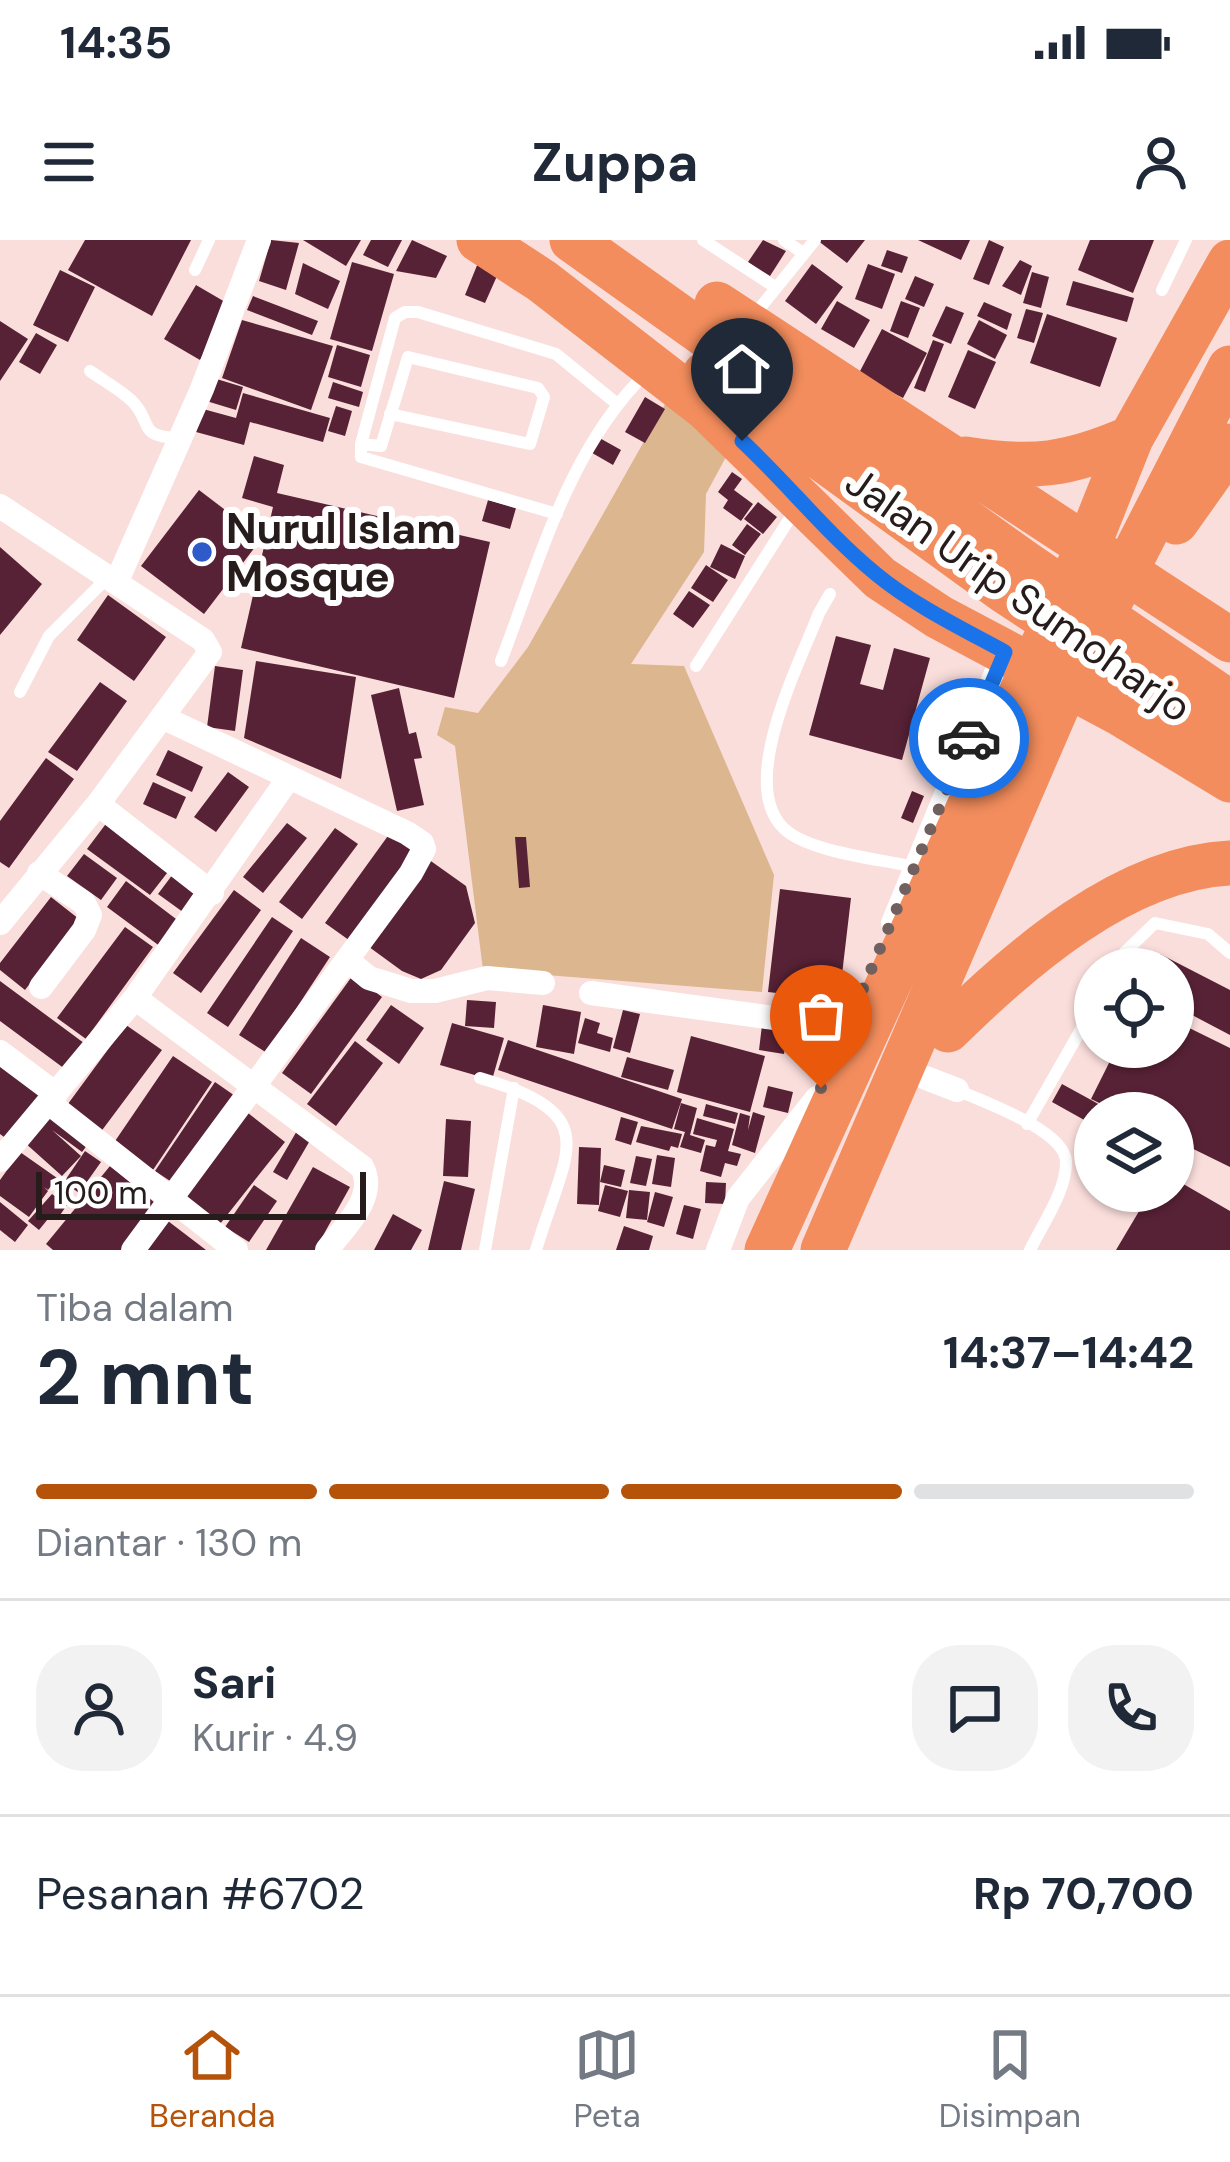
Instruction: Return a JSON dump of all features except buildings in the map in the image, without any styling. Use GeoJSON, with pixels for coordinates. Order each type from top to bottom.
{"type":"FeatureCollection","features":[{"type":"Feature","properties":{"kind":"highway"},"geometry":{"type":"LineString","coordinates":[[479,240],[542,281],[730,430],[880,578],[1013,660],[1219,759]]}},
{"type":"Feature","properties":{"kind":"highway","name":"Jalan Urip Sumoharjo"},"geometry":{"type":"LineString","coordinates":[[514,240],[1006,592],[1219,759]]}},
{"type":"Feature","properties":{"kind":"highway","name":"Jalan Urip Sumoharjo"},"geometry":{"type":"LineString","coordinates":[[572,240],[1230,703]]}},
{"type":"Feature","properties":{"kind":"highway"},"geometry":{"type":"LineString","coordinates":[[626,240],[747,325],[956,458],[1087,531],[1143,583],[1230,640]]}},
{"type":"Feature","properties":{"kind":"highway"},"geometry":{"type":"LineString","coordinates":[[766,1250],[901,952],[1013,660],[1230,262]]}},
{"type":"Feature","properties":{"kind":"highway"},"geometry":{"type":"LineString","coordinates":[[791,1250],[1126,505],[1230,305]]}},
{"type":"Feature","properties":{"kind":"highway"},"geometry":{"type":"LineString","coordinates":[[823,1250],[1062,694],[1230,368]]}},
{"type":"Feature","properties":{"kind":"highway"},"geometry":{"type":"LineString","coordinates":[[956,458],[1040,466],[1075,461],[1131,438]]}},
{"type":"Feature","properties":{"kind":"highway"},"geometry":{"type":"LineString","coordinates":[[855,1250],[941,1084],[947,1030],[1154,553],[1230,446]]}},
{"type":"Feature","properties":{"kind":"highway"},"geometry":{"type":"LineString","coordinates":[[880,578],[936,582],[963,570],[971,559],[980,535],[980,517],[956,458]]}},
{"type":"Feature","properties":{"kind":"highway"},"geometry":{"type":"LineString","coordinates":[[1219,759],[1171,726],[1168,708],[1176,688],[1189,675],[1230,664]]}},
{"type":"Feature","properties":{"kind":"highway"},"geometry":{"type":"LineString","coordinates":[[947,1030],[1016,965],[1118,897],[1203,864],[1230,863]]}},
{"type":"Feature","properties":{"kind":"street"},"geometry":{"type":"LineString","coordinates":[[111,580],[209,374],[260,240]]}},
{"type":"Feature","properties":{"kind":"street"},"geometry":{"type":"LineString","coordinates":[[0,506],[210,647],[209,656],[98,804],[5,907]]}},
{"type":"Feature","properties":{"kind":"street"},"geometry":{"type":"LineString","coordinates":[[718,1250],[738,1198],[813,1105],[914,867],[1013,660]]}},
{"type":"Feature","properties":{"kind":"street"},"geometry":{"type":"LineString","coordinates":[[133,1250],[421,858],[424,846],[407,833],[162,717]]}},
{"type":"Feature","properties":{"kind":"street"},"geometry":{"type":"LineString","coordinates":[[0,1160],[135,998],[288,778]]}},
{"type":"Feature","properties":{"kind":"street"},"geometry":{"type":"LineString","coordinates":[[98,804],[212,892]]}},
{"type":"Feature","properties":{"kind":"street"},"geometry":{"type":"LineString","coordinates":[[39,873],[90,913],[84,930],[41,987]]}},
{"type":"Feature","properties":{"kind":"street"},"geometry":{"type":"LineString","coordinates":[[346,960],[369,978],[411,991],[435,991],[487,978],[543,983]]}},
{"type":"Feature","properties":{"kind":"street"},"geometry":{"type":"LineString","coordinates":[[591,993],[847,1028]]}},
{"type":"Feature","properties":{"kind":"street"},"geometry":{"type":"LineString","coordinates":[[135,998],[362,1167],[368,1178],[362,1203],[327,1250]]}},
{"type":"Feature","properties":{"kind":"street"},"geometry":{"type":"LineString","coordinates":[[0,1052],[236,1250]]}},
{"type":"Feature","properties":{"kind":"lane"},"geometry":{"type":"LineString","coordinates":[[194,270],[209,240]]}},
{"type":"Feature","properties":{"kind":"lane"},"geometry":{"type":"LineString","coordinates":[[703,240],[775,287]]}},
{"type":"Feature","properties":{"kind":"lane"},"geometry":{"type":"LineString","coordinates":[[784,240],[803,253]]}},
{"type":"Feature","properties":{"kind":"lane"},"geometry":{"type":"LineString","coordinates":[[747,325],[814,240]]}},
{"type":"Feature","properties":{"kind":"lane"},"geometry":{"type":"LineString","coordinates":[[1162,290],[1186,240]]}},
{"type":"Feature","properties":{"kind":"lane"},"geometry":{"type":"LineString","coordinates":[[557,514],[359,454],[390,330],[399,314],[418,312],[556,354],[616,403]]}},
{"type":"Feature","properties":{"kind":"lane"},"geometry":{"type":"LineString","coordinates":[[361,444],[379,448],[408,356],[538,388],[544,397],[530,444],[390,414]]}},
{"type":"Feature","properties":{"kind":"lane"},"geometry":{"type":"LineString","coordinates":[[501,662],[576,468],[616,403],[653,366]]}},
{"type":"Feature","properties":{"kind":"lane"},"geometry":{"type":"LineString","coordinates":[[91,371],[128,397],[140,410],[145,429],[156,437],[178,438]]}},
{"type":"Feature","properties":{"kind":"lane"},"geometry":{"type":"LineString","coordinates":[[697,667],[801,501]]}},
{"type":"Feature","properties":{"kind":"lane"},"geometry":{"type":"LineString","coordinates":[[20,692],[50,636],[111,580]]}},
{"type":"Feature","properties":{"kind":"lane"},"geometry":{"type":"LineString","coordinates":[[830,594],[818,613],[772,741],[764,780],[771,808],[787,831],[814,844],[914,867]]}},
{"type":"Feature","properties":{"kind":"lane"},"geometry":{"type":"LineString","coordinates":[[1129,948],[1155,923],[1208,934],[1230,953]]}},
{"type":"Feature","properties":{"kind":"lane"},"geometry":{"type":"LineString","coordinates":[[1027,1124],[1074,1042]]}},
{"type":"Feature","properties":{"kind":"lane"},"geometry":{"type":"LineString","coordinates":[[480,1078],[548,1105],[563,1121],[569,1139],[536,1250]]}},
{"type":"Feature","properties":{"kind":"lane"},"geometry":{"type":"LineString","coordinates":[[941,1084],[1058,1141],[1066,1159],[1058,1190],[1030,1250]]}},
{"type":"Feature","properties":{"kind":"lane"},"geometry":{"type":"LineString","coordinates":[[485,1250],[514,1088]]}},
{"type":"Feature","properties":{"kind":"shaded area"},"geometry":{"type":"Polygon","coordinates":[[[673,390],[733,444],[706,494],[704,552],[631,664],[684,666],[774,875],[762,992],[483,970],[455,746],[437,735],[445,707],[478,713],[528,647],[673,390]]]}},
{"type":"Feature","properties":{"kind":"way so far"},"geometry":{"type":"LineString","coordinates":[[821,1088],[969,738]]}},
{"type":"Feature","properties":{"kind":"place","name":"Nurul Islam Mosque"},"geometry":{"type":"Point","coordinates":[202,552]}},
{"type":"Feature","properties":{"kind":"route"},"geometry":{"type":"LineString","coordinates":[[742,441],[880,578],[1005,652],[969,738]]}}]}
